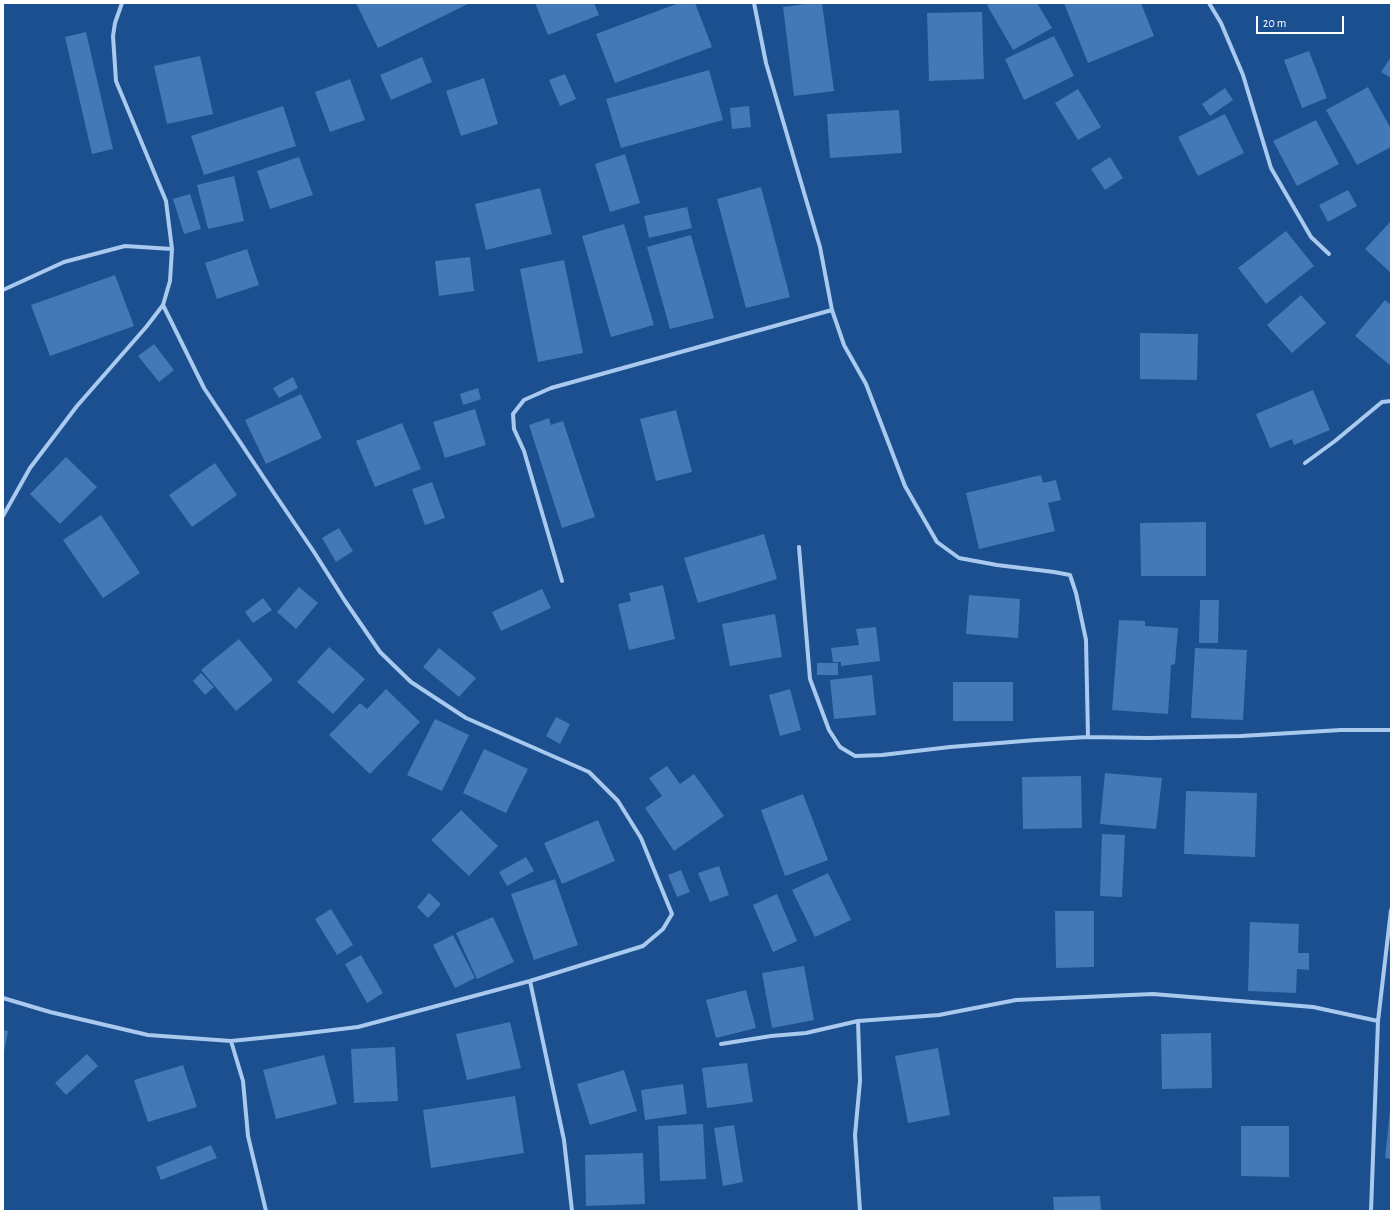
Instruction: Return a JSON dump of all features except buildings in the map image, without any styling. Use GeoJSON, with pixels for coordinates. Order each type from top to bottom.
{"type":"FeatureCollection","features":[{"type":"Feature","properties":{"kind":"street"},"geometry":{"type":"LineString","coordinates":[[3,516],[30,468],[72,412],[147,326],[163,304],[170,281],[172,249],[166,201],[116,81],[113,36],[115,23],[122,3]]}},
{"type":"Feature","properties":{"kind":"street"},"geometry":{"type":"LineString","coordinates":[[754,3],[766,63],[820,247],[832,310],[844,345],[866,384],[905,486],[937,542],[959,558],[1070,575],[1076,593],[1086,640],[1088,737]]}},
{"type":"Feature","properties":{"kind":"street"},"geometry":{"type":"LineString","coordinates":[[1209,3],[1221,23],[1243,75],[1271,168],[1311,237],[1329,254]]}},
{"type":"Feature","properties":{"kind":"street"},"geometry":{"type":"LineString","coordinates":[[3,290],[64,262],[125,246],[172,249]]}},
{"type":"Feature","properties":{"kind":"street"},"geometry":{"type":"LineString","coordinates":[[3,998],[50,1012],[148,1035],[231,1040],[358,1027],[530,981],[643,946],[663,929],[672,914],[641,838],[618,801],[588,772],[550,754],[512,740],[466,718],[411,682],[380,652],[344,601],[314,552],[204,388],[163,304]]}},
{"type":"Feature","properties":{"kind":"street"},"geometry":{"type":"LineString","coordinates":[[562,581],[524,451],[514,429],[513,414],[524,400],[551,388],[832,310]]}},
{"type":"Feature","properties":{"kind":"street"},"geometry":{"type":"LineString","coordinates":[[1305,463],[1335,441],[1382,402],[1391,401]]}},
{"type":"Feature","properties":{"kind":"street"},"geometry":{"type":"LineString","coordinates":[[799,547],[810,679],[829,730],[840,747],[855,756],[882,756],[950,747],[1088,737],[1147,738],[1241,736],[1341,730],[1391,730]]}},
{"type":"Feature","properties":{"kind":"street"},"geometry":{"type":"LineString","coordinates":[[1371,1211],[1378,1021],[1391,910]]}},
{"type":"Feature","properties":{"kind":"street"},"geometry":{"type":"LineString","coordinates":[[530,981],[564,1140],[572,1211]]}},
{"type":"Feature","properties":{"kind":"street"},"geometry":{"type":"LineString","coordinates":[[721,1044],[771,1036],[806,1033],[858,1021],[940,1016],[1016,1000],[1153,994],[1313,1006],[1378,1021]]}},
{"type":"Feature","properties":{"kind":"street"},"geometry":{"type":"LineString","coordinates":[[858,1021],[860,1081],[855,1134],[860,1211]]}},
{"type":"Feature","properties":{"kind":"street"},"geometry":{"type":"LineString","coordinates":[[231,1040],[243,1081],[248,1136],[266,1211]]}}]}
